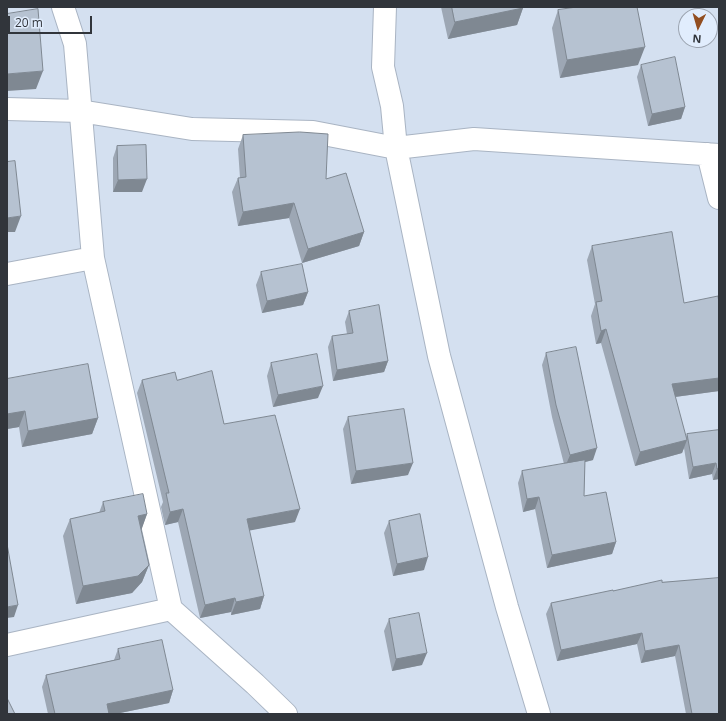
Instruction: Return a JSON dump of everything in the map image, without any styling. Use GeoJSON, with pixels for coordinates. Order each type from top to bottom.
{"type":"FeatureCollection","features":[{"type":"Feature","properties":{"kind":"street"},"geometry":{"type":"LineString","coordinates":[[63,7],[75,44],[93,258],[171,609],[255,684],[286,714]]}},
{"type":"Feature","properties":{"kind":"street"},"geometry":{"type":"LineString","coordinates":[[385,7],[383,67],[392,106],[396,148],[439,356],[507,607],[539,714]]}},
{"type":"Feature","properties":{"kind":"street"},"geometry":{"type":"LineString","coordinates":[[7,110],[80,111],[192,129],[313,132],[396,148],[474,139],[713,154],[719,198]]}},
{"type":"Feature","properties":{"kind":"street"},"geometry":{"type":"LineString","coordinates":[[7,274],[93,258]]}},
{"type":"Feature","properties":{"kind":"street"},"geometry":{"type":"LineString","coordinates":[[7,645],[171,609]]}},
{"type":"Feature","properties":{"kind":"building"},"geometry":{"type":"Polygon","coordinates":[[[452,7],[523,7],[523,8],[455,22],[452,7]]]}},
{"type":"Feature","properties":{"kind":"building"},"geometry":{"type":"Polygon","coordinates":[[[577,7],[637,7],[645,47],[567,60],[558,10],[577,7]]]}},
{"type":"Feature","properties":{"kind":"building"},"geometry":{"type":"Polygon","coordinates":[[[38,9],[43,71],[7,74],[7,14],[38,9]]]}},
{"type":"Feature","properties":{"kind":"building"},"geometry":{"type":"Polygon","coordinates":[[[675,57],[685,107],[652,114],[641,65],[675,57]]]}},
{"type":"Feature","properties":{"kind":"building"},"geometry":{"type":"Polygon","coordinates":[[[300,132],[328,134],[326,179],[346,173],[364,232],[308,249],[294,203],[243,212],[238,178],[246,177],[243,135],[300,132]]]}},
{"type":"Feature","properties":{"kind":"building"},"geometry":{"type":"Polygon","coordinates":[[[146,145],[147,179],[118,180],[117,146],[146,145]]]}},
{"type":"Feature","properties":{"kind":"building"},"geometry":{"type":"Polygon","coordinates":[[[15,161],[21,216],[7,218],[7,162],[15,161]]]}},
{"type":"Feature","properties":{"kind":"building"},"geometry":{"type":"Polygon","coordinates":[[[672,232],[684,303],[718,296],[719,378],[672,384],[687,440],[640,452],[606,329],[601,331],[596,302],[602,301],[592,246],[672,232]]]}},
{"type":"Feature","properties":{"kind":"building"},"geometry":{"type":"Polygon","coordinates":[[[302,264],[308,292],[267,301],[261,272],[302,264]]]}},
{"type":"Feature","properties":{"kind":"building"},"geometry":{"type":"Polygon","coordinates":[[[379,305],[388,361],[337,370],[332,336],[353,333],[349,311],[379,305]]]}},
{"type":"Feature","properties":{"kind":"building"},"geometry":{"type":"Polygon","coordinates":[[[576,347],[597,448],[570,455],[556,405],[546,353],[576,347]]]}},
{"type":"Feature","properties":{"kind":"building"},"geometry":{"type":"Polygon","coordinates":[[[317,354],[323,386],[278,395],[271,363],[317,354]]]}},
{"type":"Feature","properties":{"kind":"building"},"geometry":{"type":"Polygon","coordinates":[[[88,364],[98,418],[28,431],[25,411],[7,414],[7,379],[88,364]]]}},
{"type":"Feature","properties":{"kind":"building"},"geometry":{"type":"Polygon","coordinates":[[[212,371],[224,424],[275,415],[300,509],[247,519],[264,596],[236,602],[235,598],[205,605],[183,509],[170,512],[166,493],[169,493],[142,380],[175,372],[177,380],[212,371]]]}},
{"type":"Feature","properties":{"kind":"building"},"geometry":{"type":"Polygon","coordinates":[[[404,409],[413,463],[356,471],[348,417],[404,409]]]}},
{"type":"Feature","properties":{"kind":"building"},"geometry":{"type":"Polygon","coordinates":[[[719,430],[719,468],[717,469],[716,463],[693,467],[687,434],[719,430]]]}},
{"type":"Feature","properties":{"kind":"building"},"geometry":{"type":"Polygon","coordinates":[[[585,460],[584,496],[606,492],[616,542],[552,555],[539,497],[527,499],[522,471],[585,460]]]}},
{"type":"Feature","properties":{"kind":"building"},"geometry":{"type":"Polygon","coordinates":[[[143,494],[147,514],[138,516],[149,565],[138,576],[83,586],[70,519],[105,511],[103,502],[143,494]]]}},
{"type":"Feature","properties":{"kind":"building"},"geometry":{"type":"Polygon","coordinates":[[[420,514],[428,557],[397,564],[389,521],[420,514]]]}},
{"type":"Feature","properties":{"kind":"building"},"geometry":{"type":"Polygon","coordinates":[[[7,544],[18,605],[7,607],[7,544]]]}},
{"type":"Feature","properties":{"kind":"building"},"geometry":{"type":"Polygon","coordinates":[[[719,578],[719,714],[692,714],[679,645],[645,651],[642,633],[561,650],[551,603],[662,580],[662,582],[719,578]]]}},
{"type":"Feature","properties":{"kind":"building"},"geometry":{"type":"Polygon","coordinates":[[[419,613],[427,653],[396,659],[389,619],[419,613]]]}},
{"type":"Feature","properties":{"kind":"building"},"geometry":{"type":"Polygon","coordinates":[[[162,640],[173,690],[107,704],[109,714],[55,714],[46,675],[120,659],[118,649],[162,640]]]}},
{"type":"Feature","properties":{"kind":"building"},"geometry":{"type":"Polygon","coordinates":[[[7,698],[15,714],[7,714],[7,698]]]}}]}
